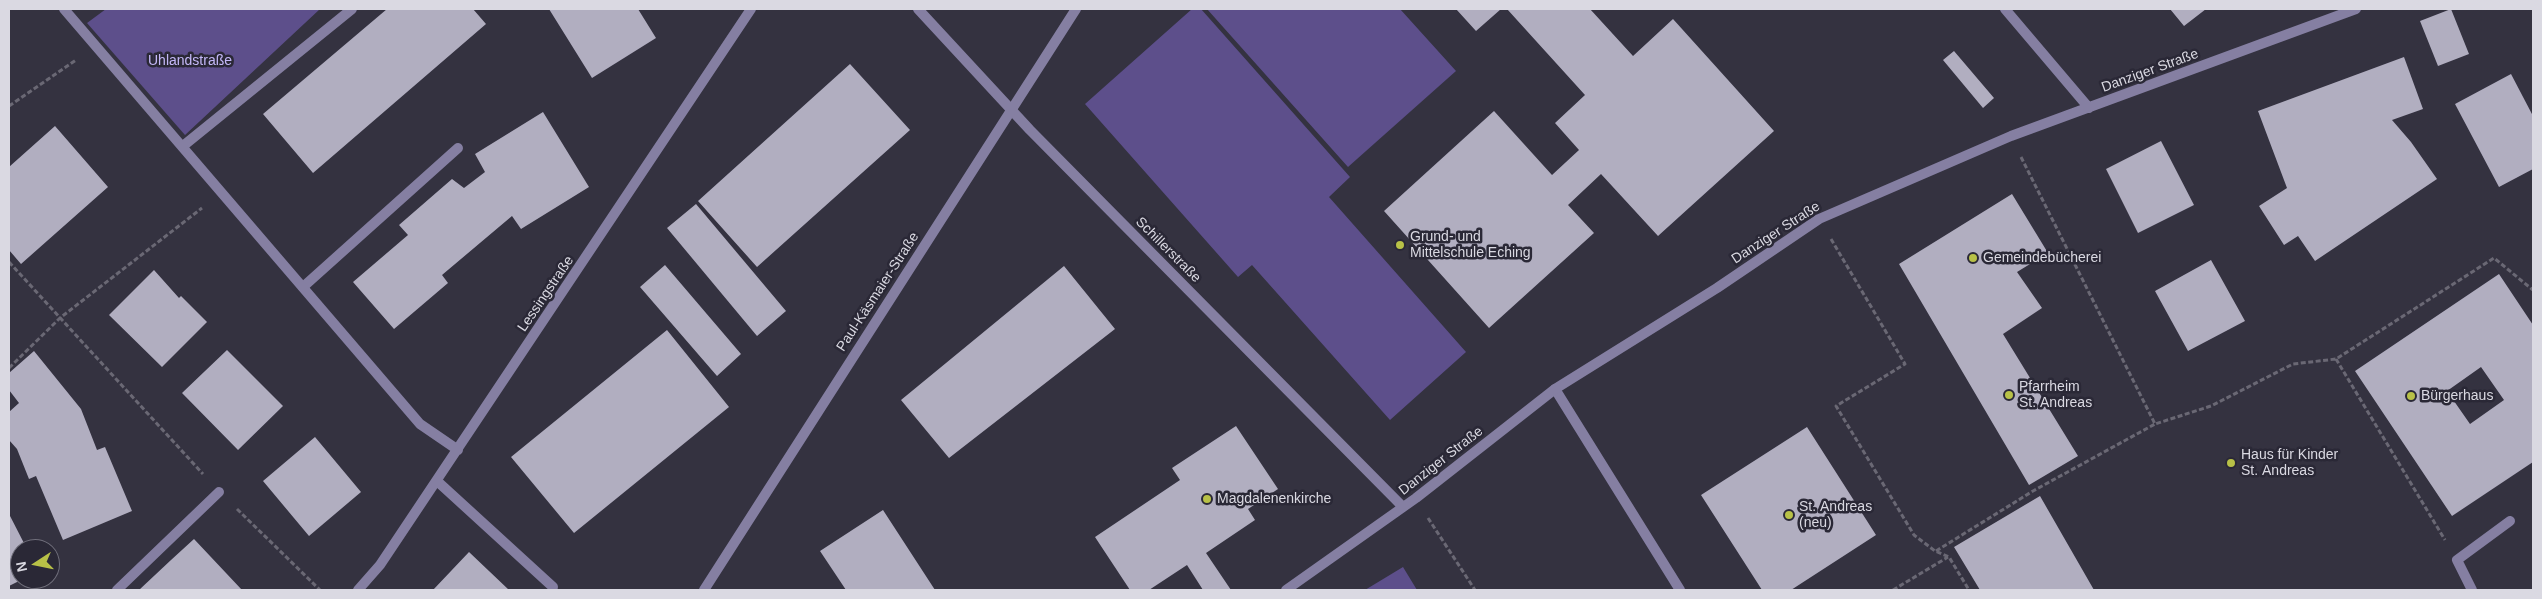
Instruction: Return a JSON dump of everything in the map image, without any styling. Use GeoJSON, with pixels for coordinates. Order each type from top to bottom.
{"type":"FeatureCollection","features":[{"type":"Feature","properties":{"kind":"street"},"geometry":{"type":"LineString","coordinates":[[64,9],[420,424],[458,450]]}},
{"type":"Feature","properties":{"kind":"street"},"geometry":{"type":"LineString","coordinates":[[183,146],[352,9]]}},
{"type":"Feature","properties":{"kind":"street","name":"Lessingstraße"},"geometry":{"type":"LineString","coordinates":[[358,590],[380,565],[458,450],[751,9]]}},
{"type":"Feature","properties":{"kind":"street","name":"Schillerstraße"},"geometry":{"type":"LineString","coordinates":[[918,9],[1011,111],[1403,507]]}},
{"type":"Feature","properties":{"kind":"street","name":"Paul-Käsmaier-Straße"},"geometry":{"type":"LineString","coordinates":[[704,590],[1076,9]]}},
{"type":"Feature","properties":{"kind":"street"},"geometry":{"type":"LineString","coordinates":[[2005,9],[2089,108]]}},
{"type":"Feature","properties":{"kind":"street","name":"Danziger Straße"},"geometry":{"type":"LineString","coordinates":[[1286,590],[1416,498],[1554,389],[1717,288],[1819,219],[2011,136],[2342,11],[2356,9]]}},
{"type":"Feature","properties":{"kind":"street"},"geometry":{"type":"LineString","coordinates":[[303,287],[458,148]]}},
{"type":"Feature","properties":{"kind":"street"},"geometry":{"type":"LineString","coordinates":[[1554,389],[1680,590]]}},
{"type":"Feature","properties":{"kind":"street"},"geometry":{"type":"LineString","coordinates":[[437,481],[553,588]]}},
{"type":"Feature","properties":{"kind":"street"},"geometry":{"type":"LineString","coordinates":[[117,590],[219,492]]}},
{"type":"Feature","properties":{"kind":"street"},"geometry":{"type":"LineString","coordinates":[[2472,590],[2456,560],[2510,522]]}},
{"type":"Feature","properties":{"kind":"path"},"geometry":{"type":"LineString","coordinates":[[9,106],[97,46]]}},
{"type":"Feature","properties":{"kind":"path"},"geometry":{"type":"LineString","coordinates":[[2011,136],[2155,424]]}},
{"type":"Feature","properties":{"kind":"path"},"geometry":{"type":"LineString","coordinates":[[9,368],[60,318],[222,192]]}},
{"type":"Feature","properties":{"kind":"path"},"geometry":{"type":"LineString","coordinates":[[1819,219],[1904,364],[1836,406],[1914,535],[1935,551],[1949,557],[1969,590]]}},
{"type":"Feature","properties":{"kind":"path"},"geometry":{"type":"LineString","coordinates":[[1935,551],[2033,491],[2155,424],[2211,406],[2293,364],[2336,359],[2494,258],[2533,290]]}},
{"type":"Feature","properties":{"kind":"path"},"geometry":{"type":"LineString","coordinates":[[9,262],[219,492],[320,590]]}},
{"type":"Feature","properties":{"kind":"path"},"geometry":{"type":"LineString","coordinates":[[2336,359],[2456,560]]}},
{"type":"Feature","properties":{"kind":"path"},"geometry":{"type":"LineString","coordinates":[[1416,498],[1476,590]]}},
{"type":"Feature","properties":{"kind":"path"},"geometry":{"type":"LineString","coordinates":[[1893,590],[1949,557]]}},
{"type":"Feature","properties":{"kind":"green space","name":"Uhlandstraße"},"geometry":{"type":"Polygon","coordinates":[[[106,9],[320,9],[185,135],[87,23],[106,9]]]}},
{"type":"Feature","properties":{"kind":"green space"},"geometry":{"type":"Polygon","coordinates":[[[1192,9],[1201,9],[1350,177],[1329,197],[1466,352],[1390,420],[1252,265],[1238,277],[1085,104],[1192,9]]]}},
{"type":"Feature","properties":{"kind":"green space"},"geometry":{"type":"Polygon","coordinates":[[[1207,9],[1400,9],[1456,71],[1348,167],[1207,9]]]}},
{"type":"Feature","properties":{"kind":"green space"},"geometry":{"type":"Polygon","coordinates":[[[1403,567],[1417,590],[1365,590],[1403,567]]]}},
{"type":"Feature","properties":{"kind":"building"},"geometry":{"type":"Polygon","coordinates":[[[387,9],[473,9],[486,24],[313,173],[263,114],[387,9]]]}},
{"type":"Feature","properties":{"kind":"building"},"geometry":{"type":"Polygon","coordinates":[[[549,9],[638,9],[656,38],[592,78],[549,9]]]}},
{"type":"Feature","properties":{"kind":"building"},"geometry":{"type":"Polygon","coordinates":[[[1456,9],[1501,9],[1476,31],[1456,9]]]}},
{"type":"Feature","properties":{"kind":"building"},"geometry":{"type":"Polygon","coordinates":[[[1507,9],[1590,9],[1633,56],[1673,19],[1774,131],[1658,236],[1601,174],[1568,205],[1594,233],[1489,328],[1384,211],[1494,111],[1552,175],[1579,150],[1555,123],[1585,95],[1507,9]]]}},
{"type":"Feature","properties":{"kind":"building"},"geometry":{"type":"Polygon","coordinates":[[[2170,9],[2206,9],[2184,26],[2170,9]]]}},
{"type":"Feature","properties":{"kind":"building"},"geometry":{"type":"Polygon","coordinates":[[[2451,9],[2469,54],[2438,66],[2420,21],[2451,9]]]}},
{"type":"Feature","properties":{"kind":"building"},"geometry":{"type":"Polygon","coordinates":[[[1954,51],[1994,98],[1983,108],[1943,60],[1954,51]]]}},
{"type":"Feature","properties":{"kind":"building"},"geometry":{"type":"Polygon","coordinates":[[[2404,57],[2423,109],[2392,120],[2411,142],[2437,179],[2315,261],[2298,236],[2284,245],[2259,206],[2287,188],[2258,111],[2404,57]]]}},
{"type":"Feature","properties":{"kind":"building"},"geometry":{"type":"Polygon","coordinates":[[[850,64],[910,130],[757,267],[698,201],[850,64]]]}},
{"type":"Feature","properties":{"kind":"building"},"geometry":{"type":"Polygon","coordinates":[[[2511,74],[2533,116],[2533,169],[2499,187],[2455,104],[2511,74]]]}},
{"type":"Feature","properties":{"kind":"building"},"geometry":{"type":"Polygon","coordinates":[[[543,112],[589,187],[521,229],[512,216],[442,275],[448,283],[394,329],[353,282],[408,235],[399,225],[452,179],[464,188],[485,172],[475,154],[543,112]]]}},
{"type":"Feature","properties":{"kind":"building"},"geometry":{"type":"Polygon","coordinates":[[[55,126],[108,187],[21,264],[9,250],[9,167],[55,126]]]}},
{"type":"Feature","properties":{"kind":"building"},"geometry":{"type":"Polygon","coordinates":[[[2161,141],[2194,205],[2138,233],[2106,169],[2161,141]]]}},
{"type":"Feature","properties":{"kind":"building"},"geometry":{"type":"Polygon","coordinates":[[[2012,194],[2048,253],[2017,272],[2042,308],[2003,334],[2078,456],[2029,485],[1899,264],[2012,194]]]}},
{"type":"Feature","properties":{"kind":"building"},"geometry":{"type":"Polygon","coordinates":[[[696,204],[786,311],[757,336],[667,228],[696,204]]]}},
{"type":"Feature","properties":{"kind":"building"},"geometry":{"type":"Polygon","coordinates":[[[2211,260],[2245,321],[2188,351],[2155,291],[2211,260]]]}},
{"type":"Feature","properties":{"kind":"building"},"geometry":{"type":"Polygon","coordinates":[[[665,265],[741,354],[717,376],[640,287],[665,265]]]}},
{"type":"Feature","properties":{"kind":"building"},"geometry":{"type":"Polygon","coordinates":[[[1064,266],[1115,329],[949,458],[901,400],[1064,266]]]}},
{"type":"Feature","properties":{"kind":"building"},"geometry":{"type":"Polygon","coordinates":[[[154,270],[179,298],[181,296],[207,322],[162,367],[109,315],[154,270]]]}},
{"type":"Feature","properties":{"kind":"building","name":"Bürgerhaus"},"geometry":{"type":"Polygon","coordinates":[[[2499,274],[2533,325],[2533,462],[2452,516],[2355,371],[2499,274]],[[2481,367],[2447,391],[2470,424],[2504,400],[2481,367]]]}},
{"type":"Feature","properties":{"kind":"building"},"geometry":{"type":"Polygon","coordinates":[[[667,330],[729,407],[574,533],[511,457],[667,330]]]}},
{"type":"Feature","properties":{"kind":"building"},"geometry":{"type":"Polygon","coordinates":[[[227,350],[283,406],[238,450],[182,393],[227,350]]]}},
{"type":"Feature","properties":{"kind":"building"},"geometry":{"type":"Polygon","coordinates":[[[34,351],[81,409],[97,450],[105,447],[132,511],[63,540],[36,476],[29,479],[17,449],[9,440],[9,412],[19,403],[9,390],[9,373],[34,351]]]}},
{"type":"Feature","properties":{"kind":"building","name":"Magdalenenkirche"},"geometry":{"type":"Polygon","coordinates":[[[1236,426],[1278,489],[1248,509],[1255,520],[1206,553],[1231,590],[1203,590],[1187,565],[1149,590],[1130,590],[1095,537],[1180,480],[1172,468],[1236,426]]]}},
{"type":"Feature","properties":{"kind":"building","name":"St. Andreas (neu)"},"geometry":{"type":"Polygon","coordinates":[[[1807,427],[1876,535],[1791,590],[1762,590],[1701,495],[1807,427]]]}},
{"type":"Feature","properties":{"kind":"building"},"geometry":{"type":"Polygon","coordinates":[[[315,437],[361,492],[309,536],[263,481],[315,437]]]}},
{"type":"Feature","properties":{"kind":"building"},"geometry":{"type":"Polygon","coordinates":[[[2040,496],[2094,590],[1980,590],[1954,547],[2040,496]]]}},
{"type":"Feature","properties":{"kind":"building"},"geometry":{"type":"Polygon","coordinates":[[[883,510],[935,590],[846,590],[820,551],[883,510]]]}},
{"type":"Feature","properties":{"kind":"building"},"geometry":{"type":"Polygon","coordinates":[[[9,514],[22,539],[10,539],[9,586],[9,514]]]}},
{"type":"Feature","properties":{"kind":"building"},"geometry":{"type":"Polygon","coordinates":[[[194,539],[242,590],[139,590],[171,560],[194,539]]]}},
{"type":"Feature","properties":{"kind":"building"},"geometry":{"type":"Polygon","coordinates":[[[469,552],[509,590],[433,590],[469,552]]]}},
{"type":"Feature","properties":{"kind":"place","name":"Grund- und Mittelschule Eching"},"geometry":{"type":"Point","coordinates":[1400,245]}},
{"type":"Feature","properties":{"kind":"place","name":"Gemeindebücherei"},"geometry":{"type":"Point","coordinates":[1973,258]}},
{"type":"Feature","properties":{"kind":"place","name":"Pfarrheim St. Andreas"},"geometry":{"type":"Point","coordinates":[2009,395]}},
{"type":"Feature","properties":{"kind":"place","name":"Bürgerhaus"},"geometry":{"type":"Point","coordinates":[2411,396]}},
{"type":"Feature","properties":{"kind":"place","name":"Haus für Kinder St. Andreas"},"geometry":{"type":"Point","coordinates":[2231,463]}},
{"type":"Feature","properties":{"kind":"place","name":"Magdalenenkirche"},"geometry":{"type":"Point","coordinates":[1207,499]}},
{"type":"Feature","properties":{"kind":"place","name":"St. Andreas (neu)"},"geometry":{"type":"Point","coordinates":[1789,515]}}]}
